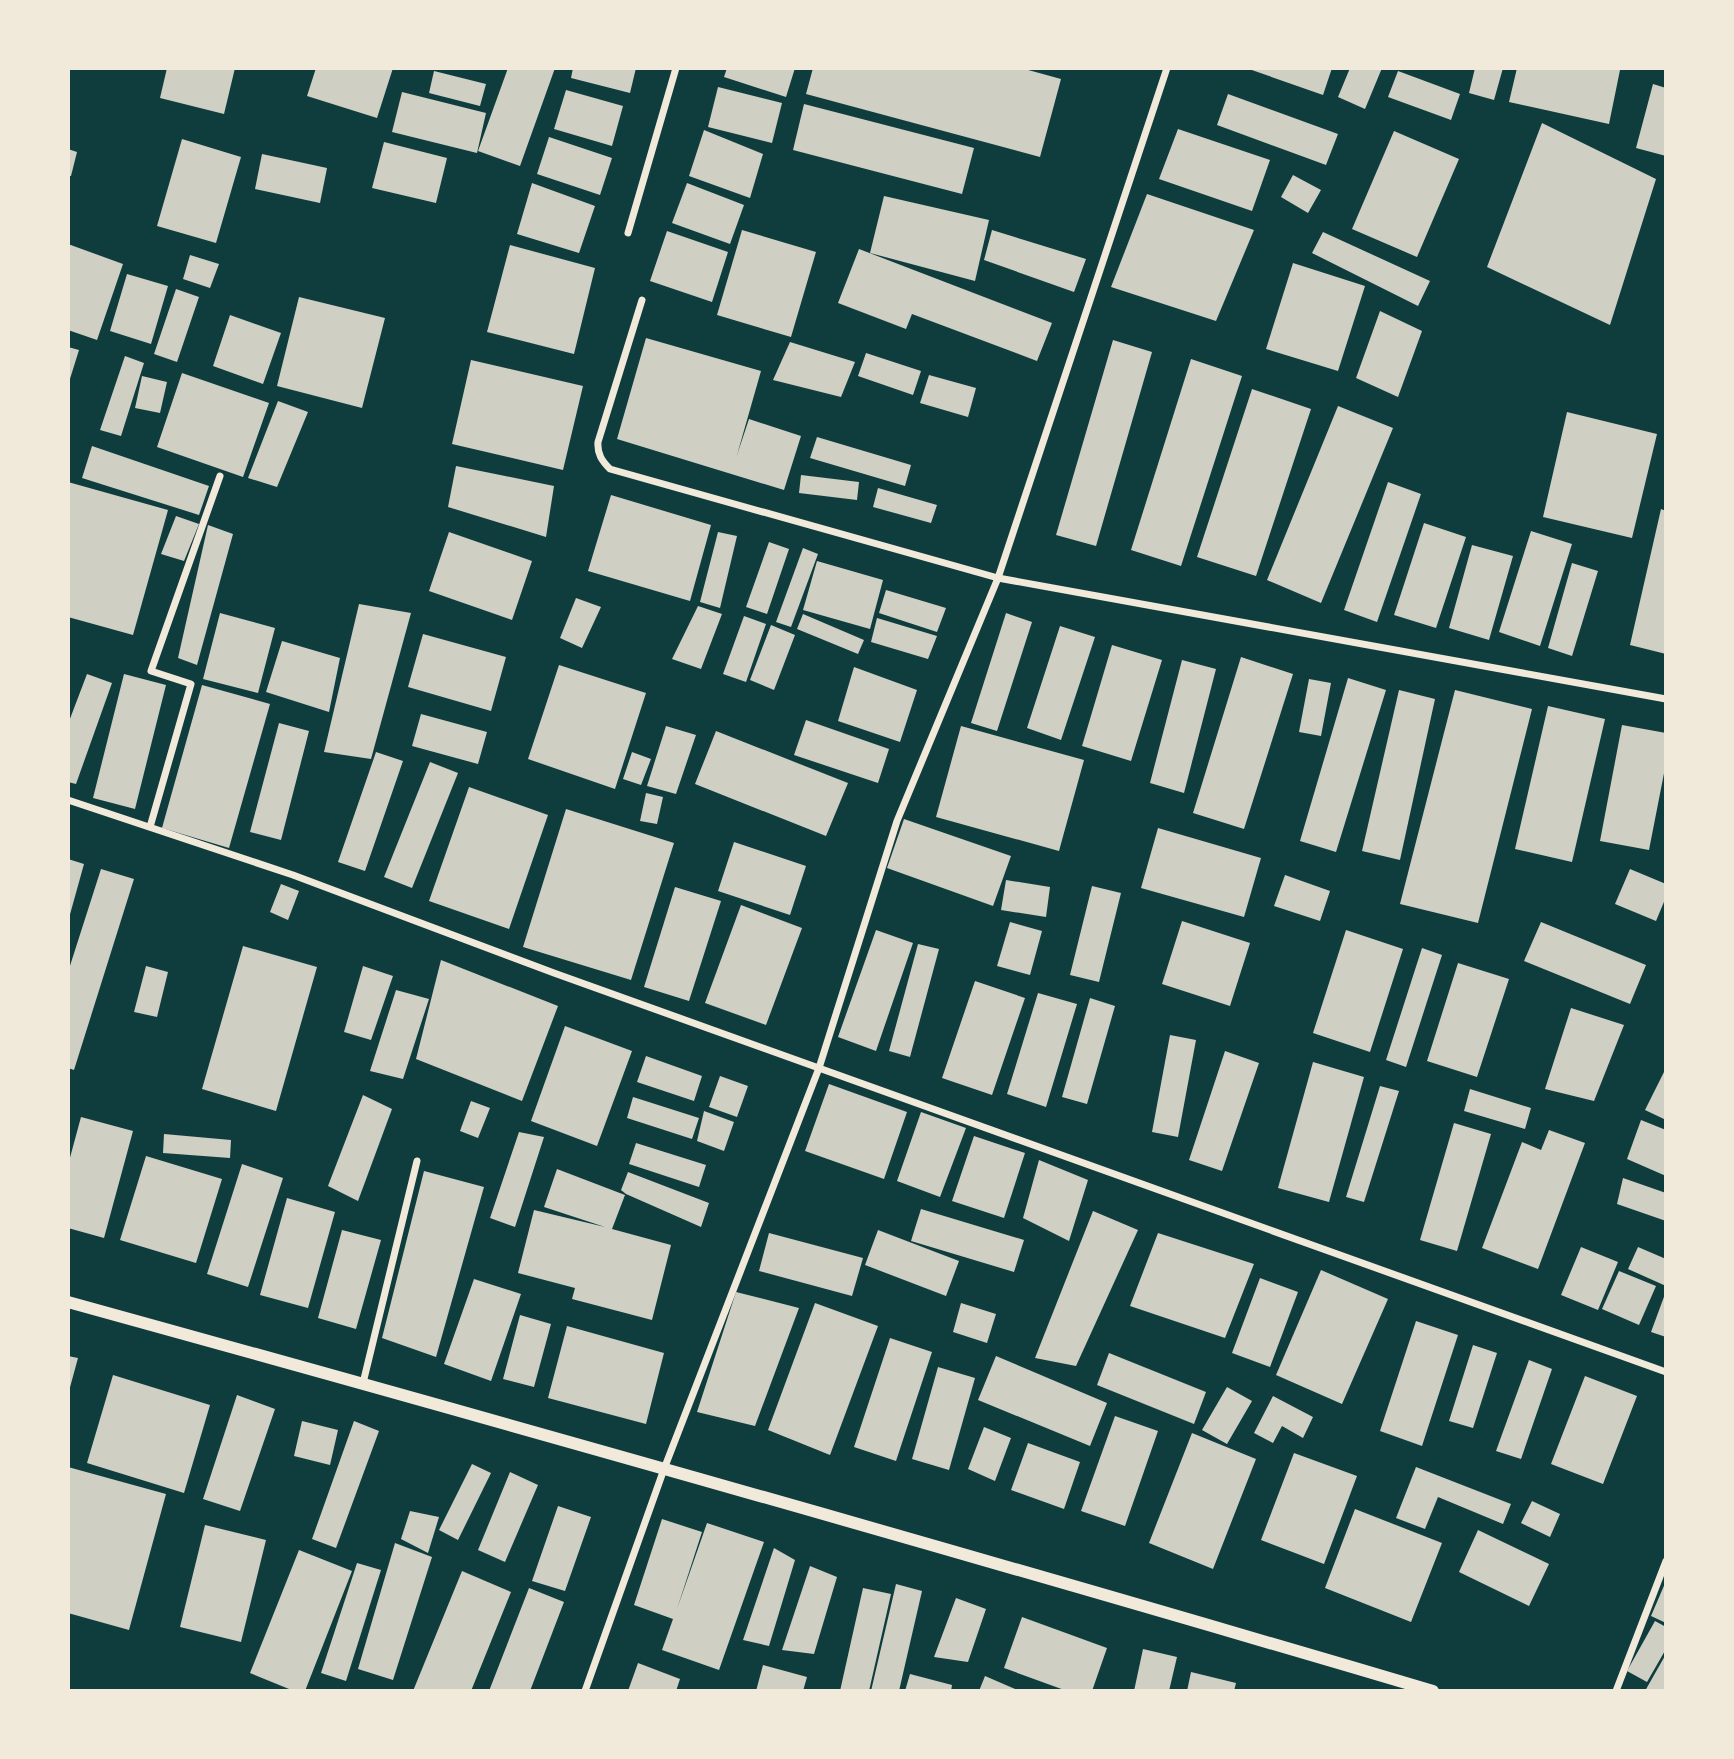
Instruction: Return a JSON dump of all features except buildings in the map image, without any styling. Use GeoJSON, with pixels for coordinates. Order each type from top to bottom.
{"type":"FeatureCollection","features":[{"type":"Feature","properties":{"kind":"street"},"geometry":{"type":"LineString","coordinates":[[628,233],[676,68]]}},
{"type":"Feature","properties":{"kind":"street"},"geometry":{"type":"LineString","coordinates":[[585,1691],[664,1469],[819,1068],[898,821],[998,578],[1167,68]]}},
{"type":"Feature","properties":{"kind":"street"},"geometry":{"type":"LineString","coordinates":[[642,300],[598,442],[601,459],[610,469],[998,578],[1666,699]]}},
{"type":"Feature","properties":{"kind":"street"},"geometry":{"type":"LineString","coordinates":[[150,827],[191,684],[151,671],[220,476]]}},
{"type":"Feature","properties":{"kind":"street"},"geometry":{"type":"LineString","coordinates":[[68,800],[293,875],[554,974],[1666,1373]]}},
{"type":"Feature","properties":{"kind":"street"},"geometry":{"type":"LineString","coordinates":[[363,1383],[417,1161]]}},
{"type":"Feature","properties":{"kind":"street"},"geometry":{"type":"LineString","coordinates":[[68,1302],[363,1383],[1128,1601],[1433,1691]]}},
{"type":"Feature","properties":{"kind":"street"},"geometry":{"type":"LineString","coordinates":[[1616,1691],[1666,1561]]}}]}
